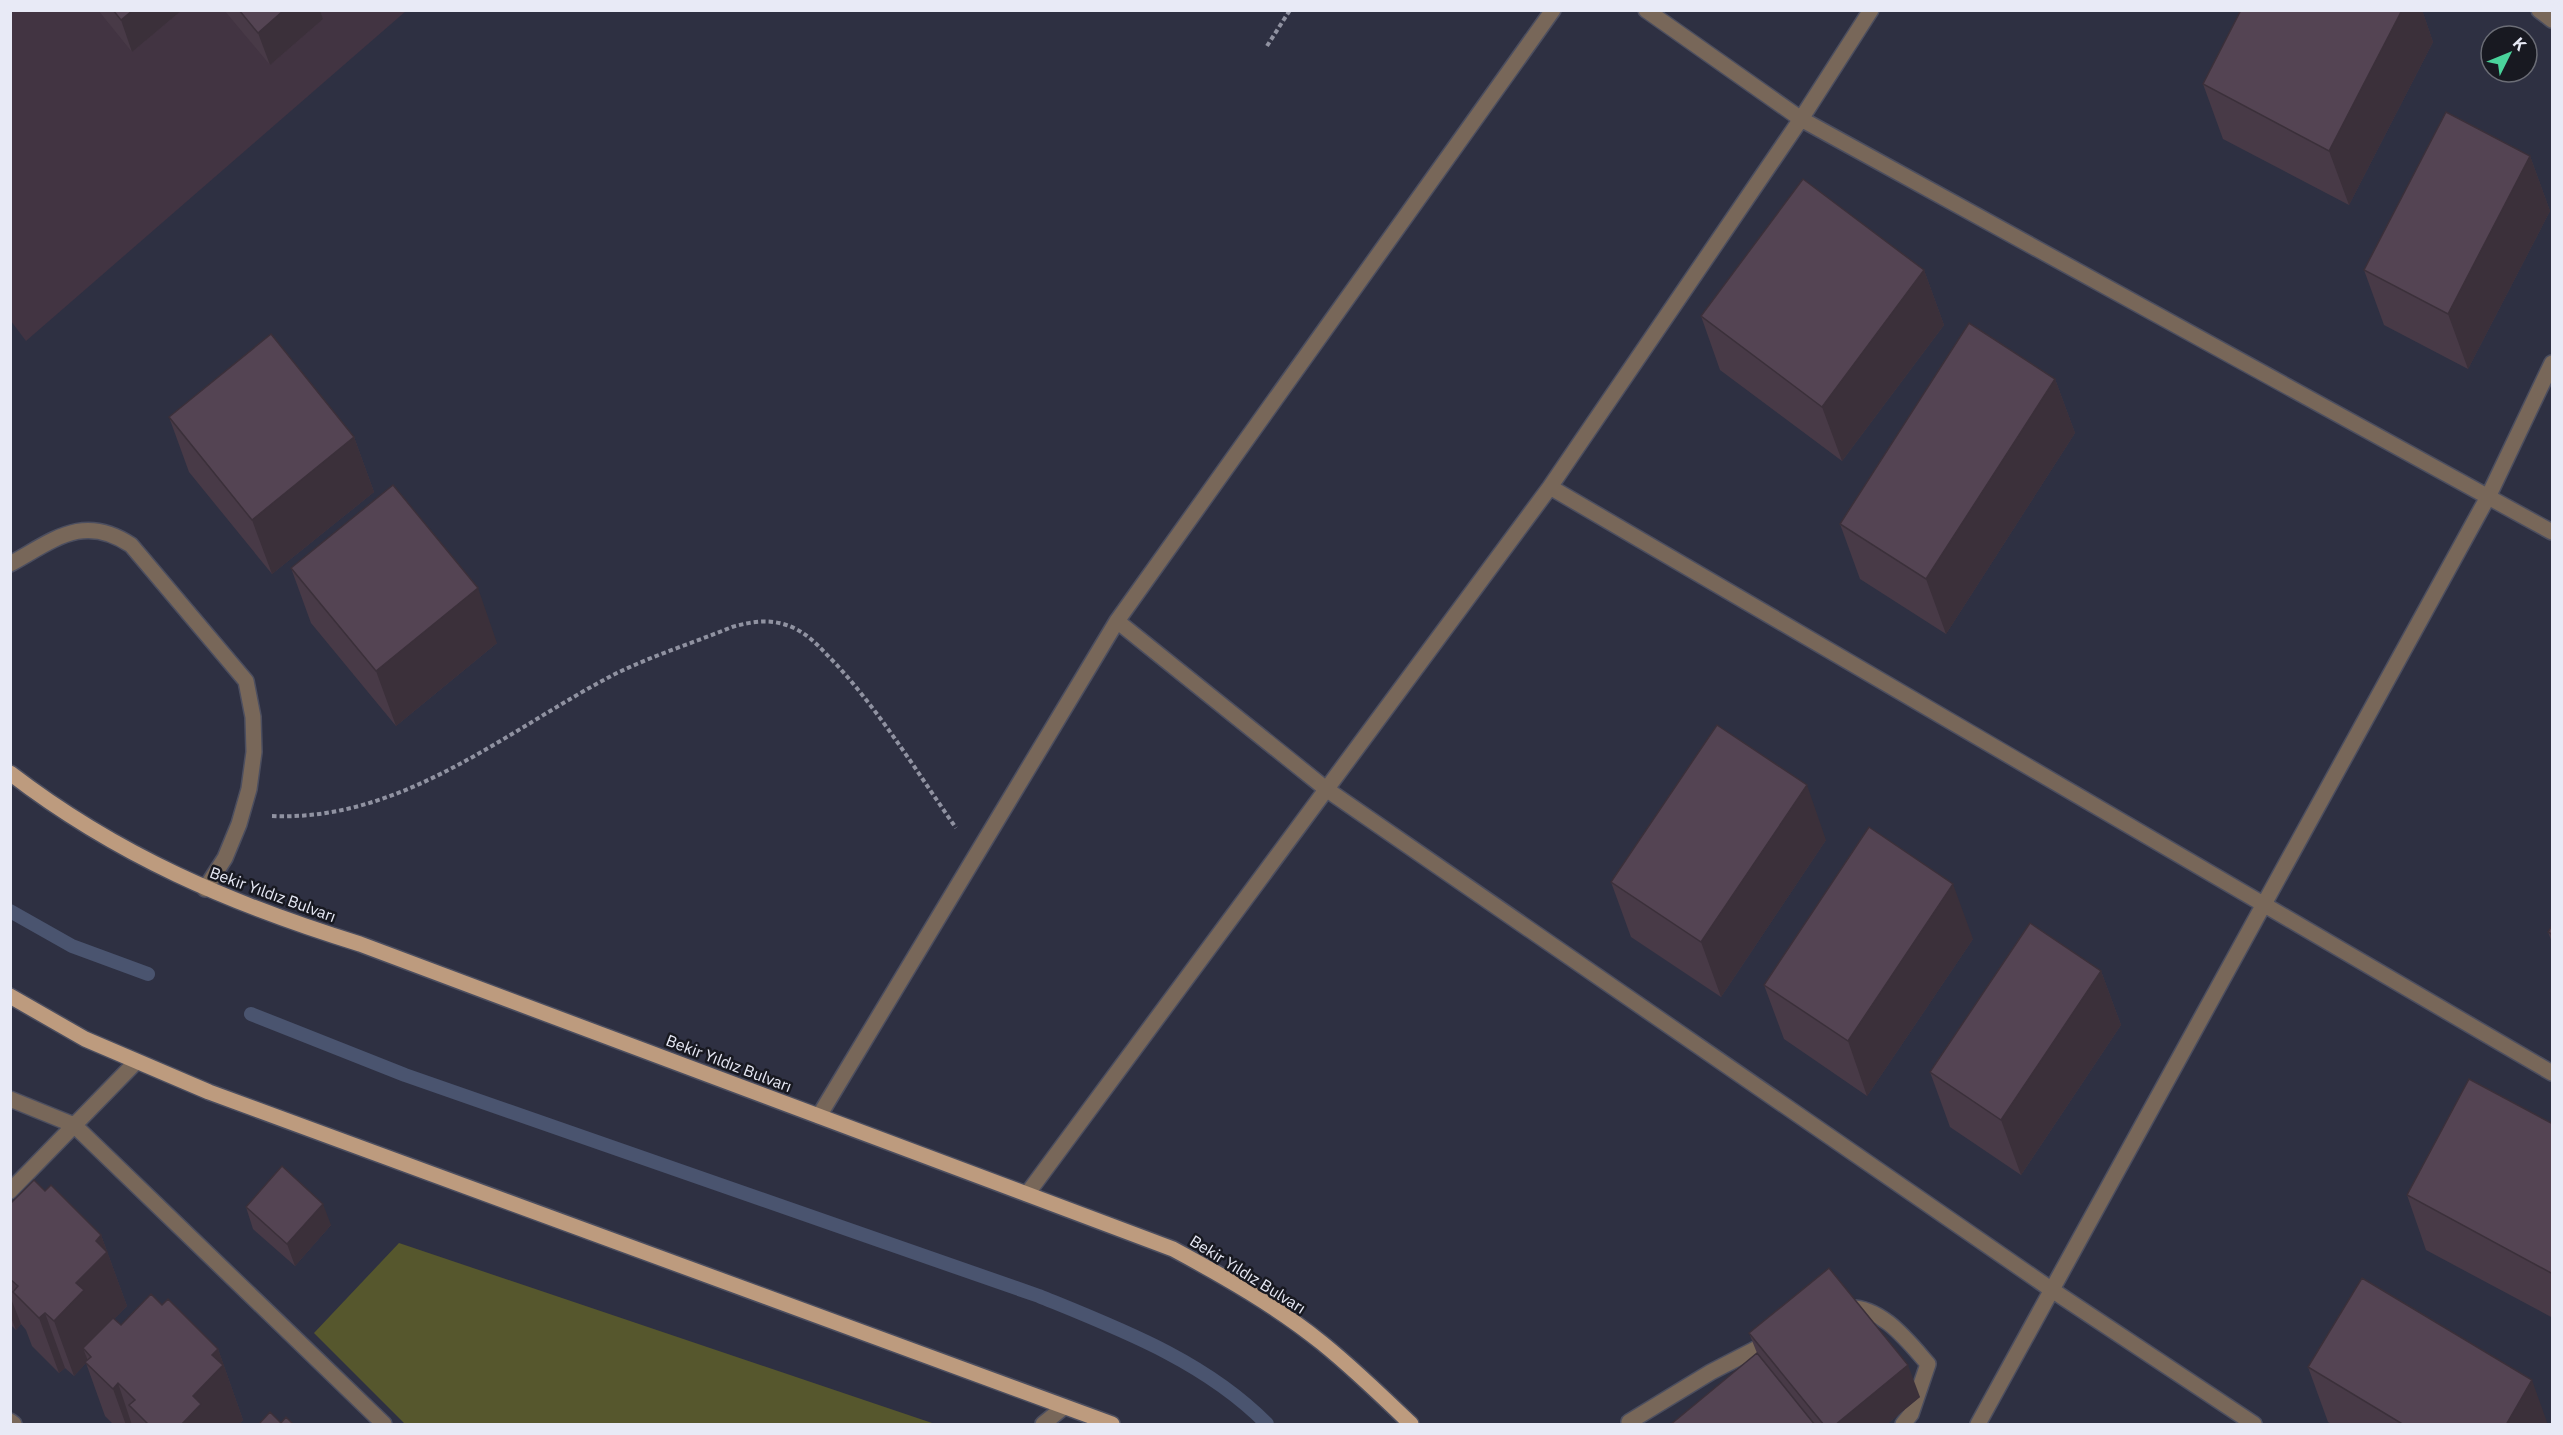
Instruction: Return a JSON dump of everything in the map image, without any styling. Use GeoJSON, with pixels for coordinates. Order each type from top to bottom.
{"type":"FeatureCollection","features":[{"type":"Feature","properties":{"kind":"main road","name":"Bekir Yıldız Bulvarı"},"geometry":{"type":"LineString","coordinates":[[10,773],[80,822],[132,852],[205,889],[281,919],[360,944],[1173,1249],[1224,1276],[1321,1342],[1370,1384],[1411,1425]]}},
{"type":"Feature","properties":{"kind":"main road"},"geometry":{"type":"LineString","coordinates":[[10,996],[85,1039],[209,1092],[1112,1425]]}},
{"type":"Feature","properties":{"kind":"street"},"geometry":{"type":"LineString","coordinates":[[819,1116],[1117,621],[1552,10]]}},
{"type":"Feature","properties":{"kind":"street"},"geometry":{"type":"LineString","coordinates":[[1646,10],[1801,119],[2553,532]]}},
{"type":"Feature","properties":{"kind":"street"},"geometry":{"type":"LineString","coordinates":[[1027,1194],[1550,487],[1801,119],[1871,10]]}},
{"type":"Feature","properties":{"kind":"street"},"geometry":{"type":"LineString","coordinates":[[2539,10],[2553,20]]}},
{"type":"Feature","properties":{"kind":"street"},"geometry":{"type":"LineString","coordinates":[[1978,1425],[2489,495],[2553,363]]}},
{"type":"Feature","properties":{"kind":"street"},"geometry":{"type":"LineString","coordinates":[[1550,487],[2553,1072]]}},
{"type":"Feature","properties":{"kind":"street"},"geometry":{"type":"LineString","coordinates":[[10,564],[66,533],[86,529],[105,531],[131,545],[246,681],[253,717],[254,752],[249,789],[225,858],[205,889]]}},
{"type":"Feature","properties":{"kind":"street"},"geometry":{"type":"LineString","coordinates":[[1117,621],[1326,789],[2052,1290],[2254,1425]]}},
{"type":"Feature","properties":{"kind":"street"},"geometry":{"type":"LineString","coordinates":[[10,1191],[136,1062]]}},
{"type":"Feature","properties":{"kind":"street"},"geometry":{"type":"LineString","coordinates":[[10,1099],[74,1125],[384,1425]]}},
{"type":"Feature","properties":{"kind":"street"},"geometry":{"type":"LineString","coordinates":[[1831,1310],[1850,1307],[1871,1313],[1899,1330],[1928,1364],[1911,1414],[1903,1425]]}},
{"type":"Feature","properties":{"kind":"street"},"geometry":{"type":"LineString","coordinates":[[1629,1424],[1711,1372],[1789,1331]]}},
{"type":"Feature","properties":{"kind":"street"},"geometry":{"type":"LineString","coordinates":[[1043,1425],[1064,1407]]}},
{"type":"Feature","properties":{"kind":"street"},"geometry":{"type":"LineString","coordinates":[[10,1421],[14,1425]]}},
{"type":"Feature","properties":{"kind":"path"},"geometry":{"type":"LineString","coordinates":[[1267,46],[1290,10]]}},
{"type":"Feature","properties":{"kind":"path"},"geometry":{"type":"LineString","coordinates":[[242,814],[278,816],[315,814],[386,798],[426,782],[615,674],[732,627],[751,621],[772,621],[791,626],[809,636],[863,694],[976,856]]}},
{"type":"Feature","properties":{"kind":"shaded area"},"geometry":{"type":"Polygon","coordinates":[[[11,11],[406,11],[26,341],[11,321],[11,11]]]}},
{"type":"Feature","properties":{"kind":"green space"},"geometry":{"type":"Polygon","coordinates":[[[399,1243],[935,1424],[405,1424],[314,1333],[399,1243]]]}},
{"type":"Feature","properties":{"kind":"building"},"geometry":{"type":"Polygon","coordinates":[[[113,10],[133,10],[121,20],[113,10]]]}},
{"type":"Feature","properties":{"kind":"building"},"geometry":{"type":"Polygon","coordinates":[[[239,10],[284,10],[258,33],[239,10]]]}},
{"type":"Feature","properties":{"kind":"building"},"geometry":{"type":"Polygon","coordinates":[[[2241,10],[2402,10],[2329,151],[2203,84],[2241,10]]]}},
{"type":"Feature","properties":{"kind":"building"},"geometry":{"type":"Polygon","coordinates":[[[2446,112],[2530,156],[2448,314],[2364,270],[2446,112]]]}},
{"type":"Feature","properties":{"kind":"building"},"geometry":{"type":"Polygon","coordinates":[[[1803,179],[1924,270],[1822,407],[1701,316],[1803,179]]]}},
{"type":"Feature","properties":{"kind":"building"},"geometry":{"type":"Polygon","coordinates":[[[1969,323],[2055,379],[1926,579],[1840,524],[1969,323]]]}},
{"type":"Feature","properties":{"kind":"building"},"geometry":{"type":"Polygon","coordinates":[[[271,334],[354,437],[252,520],[169,417],[271,334]]]}},
{"type":"Feature","properties":{"kind":"building"},"geometry":{"type":"Polygon","coordinates":[[[393,485],[478,588],[376,671],[291,568],[393,485]]]}},
{"type":"Feature","properties":{"kind":"building"},"geometry":{"type":"Polygon","coordinates":[[[1717,725],[1807,785],[1701,942],[1611,882],[1717,725]]]}},
{"type":"Feature","properties":{"kind":"building"},"geometry":{"type":"Polygon","coordinates":[[[1869,827],[1953,884],[1848,1041],[1764,985],[1869,827]]]}},
{"type":"Feature","properties":{"kind":"building"},"geometry":{"type":"Polygon","coordinates":[[[2030,923],[2101,971],[2001,1120],[1930,1072],[2030,923]]]}},
{"type":"Feature","properties":{"kind":"building"},"geometry":{"type":"Polygon","coordinates":[[[2553,924],[2553,935],[2548,932],[2553,924]]]}},
{"type":"Feature","properties":{"kind":"building"},"geometry":{"type":"Polygon","coordinates":[[[2469,1079],[2553,1124],[2553,1274],[2407,1195],[2469,1079]]]}},
{"type":"Feature","properties":{"kind":"building"},"geometry":{"type":"Polygon","coordinates":[[[282,1166],[323,1204],[287,1244],[246,1207],[282,1166]]]}},
{"type":"Feature","properties":{"kind":"building"},"geometry":{"type":"Polygon","coordinates":[[[34,1180],[45,1191],[51,1185],[101,1235],[96,1241],[107,1252],[76,1283],[84,1290],[54,1321],[45,1313],[39,1318],[13,1292],[18,1286],[10,1279],[10,1204],[34,1180]]]}},
{"type":"Feature","properties":{"kind":"building"},"geometry":{"type":"Polygon","coordinates":[[[1829,1268],[1908,1365],[1835,1425],[1824,1425],[1749,1333],[1829,1268]]]}},
{"type":"Feature","properties":{"kind":"building"},"geometry":{"type":"Polygon","coordinates":[[[2362,1278],[2532,1380],[2506,1425],[2404,1425],[2308,1367],[2362,1278]]]}},
{"type":"Feature","properties":{"kind":"building"},"geometry":{"type":"Polygon","coordinates":[[[151,1294],[162,1305],[168,1299],[218,1349],[212,1355],[223,1365],[193,1396],[201,1404],[181,1425],[149,1425],[129,1405],[135,1400],[118,1383],[113,1389],[85,1362],[91,1357],[83,1348],[113,1318],[121,1325],[151,1294]]]}},
{"type":"Feature","properties":{"kind":"building"},"geometry":{"type":"Polygon","coordinates":[[[1757,1353],[1815,1425],[1670,1425],[1757,1353]]]}},
{"type":"Feature","properties":{"kind":"building"},"geometry":{"type":"Polygon","coordinates":[[[270,1412],[281,1423],[286,1417],[294,1425],[258,1425],[270,1412]]]}},
{"type":"Feature","properties":{"kind":"waterway"},"geometry":{"type":"LineString","coordinates":[[10,911],[72,946],[148,974]]}},
{"type":"Feature","properties":{"kind":"waterway"},"geometry":{"type":"LineString","coordinates":[[251,1014],[405,1075],[1039,1296],[1130,1334],[1189,1365],[1217,1382],[1267,1424]]}}]}
